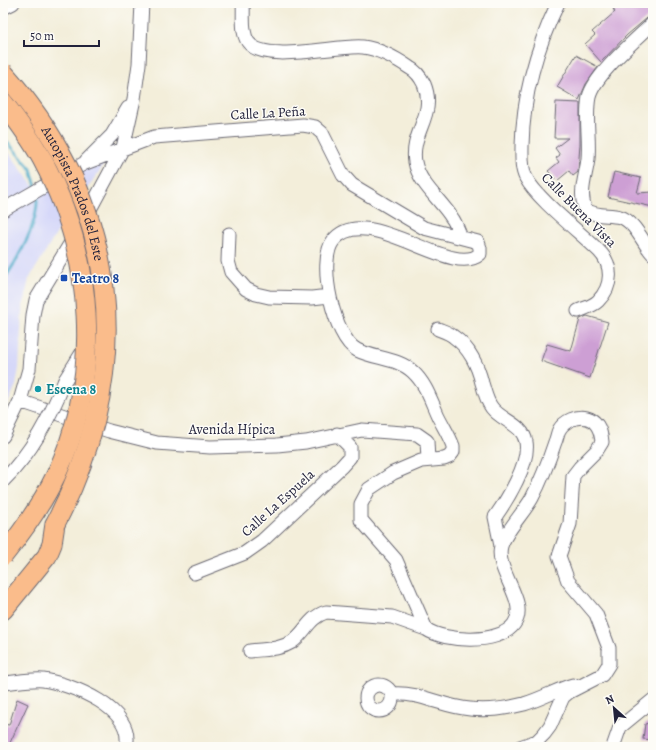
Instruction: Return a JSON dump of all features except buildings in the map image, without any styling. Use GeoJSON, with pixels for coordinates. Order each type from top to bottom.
{"type":"FeatureCollection","features":[{"type":"Feature","properties":{"kind":"highway","name":"Autopista Prados del Este"},"geometry":{"type":"LineString","coordinates":[[3,72],[23,94],[68,166],[80,192],[101,265],[105,292],[107,333],[105,367],[99,409],[85,460],[72,493],[55,524],[27,563],[3,590]]}},
{"type":"Feature","properties":{"kind":"highway","name":"Autopista Prados del Este"},"geometry":{"type":"LineString","coordinates":[[3,102],[23,128],[42,159],[64,205],[76,241],[84,282],[86,315],[86,347],[83,385],[62,462],[38,507],[3,556]]}},
{"type":"Feature","properties":{"kind":"highway"},"geometry":{"type":"LineString","coordinates":[[3,610],[47,556],[52,544],[55,524]]}},
{"type":"Feature","properties":{"kind":"street"},"geometry":{"type":"LineString","coordinates":[[3,8],[12,3]]}},
{"type":"Feature","properties":{"kind":"street"},"geometry":{"type":"LineString","coordinates":[[243,3],[245,34],[249,42],[255,47],[279,53],[364,47],[382,53],[412,68],[421,79],[429,103],[418,135],[415,163],[431,191],[453,218],[461,237]]}},
{"type":"Feature","properties":{"kind":"street","name":"Calle Buena Vista"},"geometry":{"type":"LineString","coordinates":[[558,3],[546,28],[531,71],[523,129],[522,168],[529,183],[599,251],[608,264],[610,270],[608,284],[598,301],[578,311]]}},
{"type":"Feature","properties":{"kind":"street"},"geometry":{"type":"LineString","coordinates":[[3,436],[20,401],[29,369],[32,314],[36,300],[81,226],[123,148],[139,64],[141,9]]}},
{"type":"Feature","properties":{"kind":"street"},"geometry":{"type":"LineString","coordinates":[[653,23],[615,60],[592,89],[589,103],[588,157],[581,195],[582,202],[586,210],[592,214],[620,217],[627,220],[653,254]]}},
{"type":"Feature","properties":{"kind":"street"},"geometry":{"type":"LineString","coordinates":[[4,210],[84,164],[112,135],[121,122],[135,90]]}},
{"type":"Feature","properties":{"kind":"street","name":"Calle La Peña"},"geometry":{"type":"LineString","coordinates":[[84,164],[154,137],[303,125],[314,127],[322,133],[340,170],[352,185],[424,228],[452,237],[461,237],[478,242],[480,254],[475,258],[468,260],[454,258],[383,232],[357,230],[347,231],[337,236],[330,246],[327,258],[329,296]]}},
{"type":"Feature","properties":{"kind":"street"},"geometry":{"type":"LineString","coordinates":[[229,234],[228,261],[231,272],[246,289],[256,294],[269,297],[312,298],[329,296],[343,332],[356,349],[400,363],[412,370],[422,381],[453,446],[452,452],[449,457],[444,460],[421,461],[393,473],[369,489],[361,504],[360,512],[362,520],[367,527],[386,546],[396,560],[426,629]]}},
{"type":"Feature","properties":{"kind":"street"},"geometry":{"type":"LineString","coordinates":[[250,651],[280,648],[293,641],[317,615],[326,612],[392,617],[433,633],[474,640],[501,634],[514,625],[517,619],[518,609],[501,559],[501,546],[495,516],[510,496],[522,469],[526,442],[521,432],[514,424],[493,409],[486,396],[477,367],[469,352],[454,336],[438,329]]}},
{"type":"Feature","properties":{"kind":"street"},"geometry":{"type":"LineString","coordinates":[[3,481],[30,450],[54,407],[65,380],[86,347]]}},
{"type":"Feature","properties":{"kind":"street","name":"Avenida Hípica"},"geometry":{"type":"LineString","coordinates":[[20,401],[109,431],[157,443],[210,447],[249,447],[306,442],[337,434],[362,430],[417,434],[427,441],[428,460]]}},
{"type":"Feature","properties":{"kind":"street"},"geometry":{"type":"LineString","coordinates":[[501,546],[532,498],[559,430],[573,418],[583,416],[592,419],[598,425],[602,442],[597,450],[573,476],[570,524],[559,556],[568,581],[596,614],[609,648],[610,656],[607,670],[594,680],[569,692],[563,697],[550,726],[544,734],[537,741],[520,747]]}},
{"type":"Feature","properties":{"kind":"street","name":"Calle La Espuela"},"geometry":{"type":"LineString","coordinates":[[194,572],[245,553],[262,540],[342,466],[350,457],[350,447],[337,434]]}},
{"type":"Feature","properties":{"kind":"street"},"geometry":{"type":"LineString","coordinates":[[3,682],[42,680],[77,689],[105,705],[116,714],[125,731],[125,745]]}},
{"type":"Feature","properties":{"kind":"street"},"geometry":{"type":"LineString","coordinates":[[393,694],[418,695],[443,704],[471,710],[490,709],[524,704],[560,689],[594,680]]}},
{"type":"Feature","properties":{"kind":"street"},"geometry":{"type":"LineString","coordinates":[[613,747],[620,727],[653,700]]}},
{"type":"Feature","properties":{"kind":"shaded area"},"geometry":{"type":"Polygon","coordinates":[[[3,144],[36,190],[107,160],[58,231],[29,279],[22,310],[19,368],[16,385],[3,414],[3,144]]]}},
{"type":"Feature","properties":{"kind":"waterway"},"geometry":{"type":"LineString","coordinates":[[3,137],[31,169],[36,187]]}},
{"type":"Feature","properties":{"kind":"waterway"},"geometry":{"type":"LineString","coordinates":[[3,281],[21,252],[31,229],[37,206],[37,195]]}},
{"type":"Feature","properties":{"kind":"place","name":"Teatro 8"},"geometry":{"type":"Point","coordinates":[64,278]}},
{"type":"Feature","properties":{"kind":"place","name":"Escena 8"},"geometry":{"type":"Point","coordinates":[38,389]}}]}
